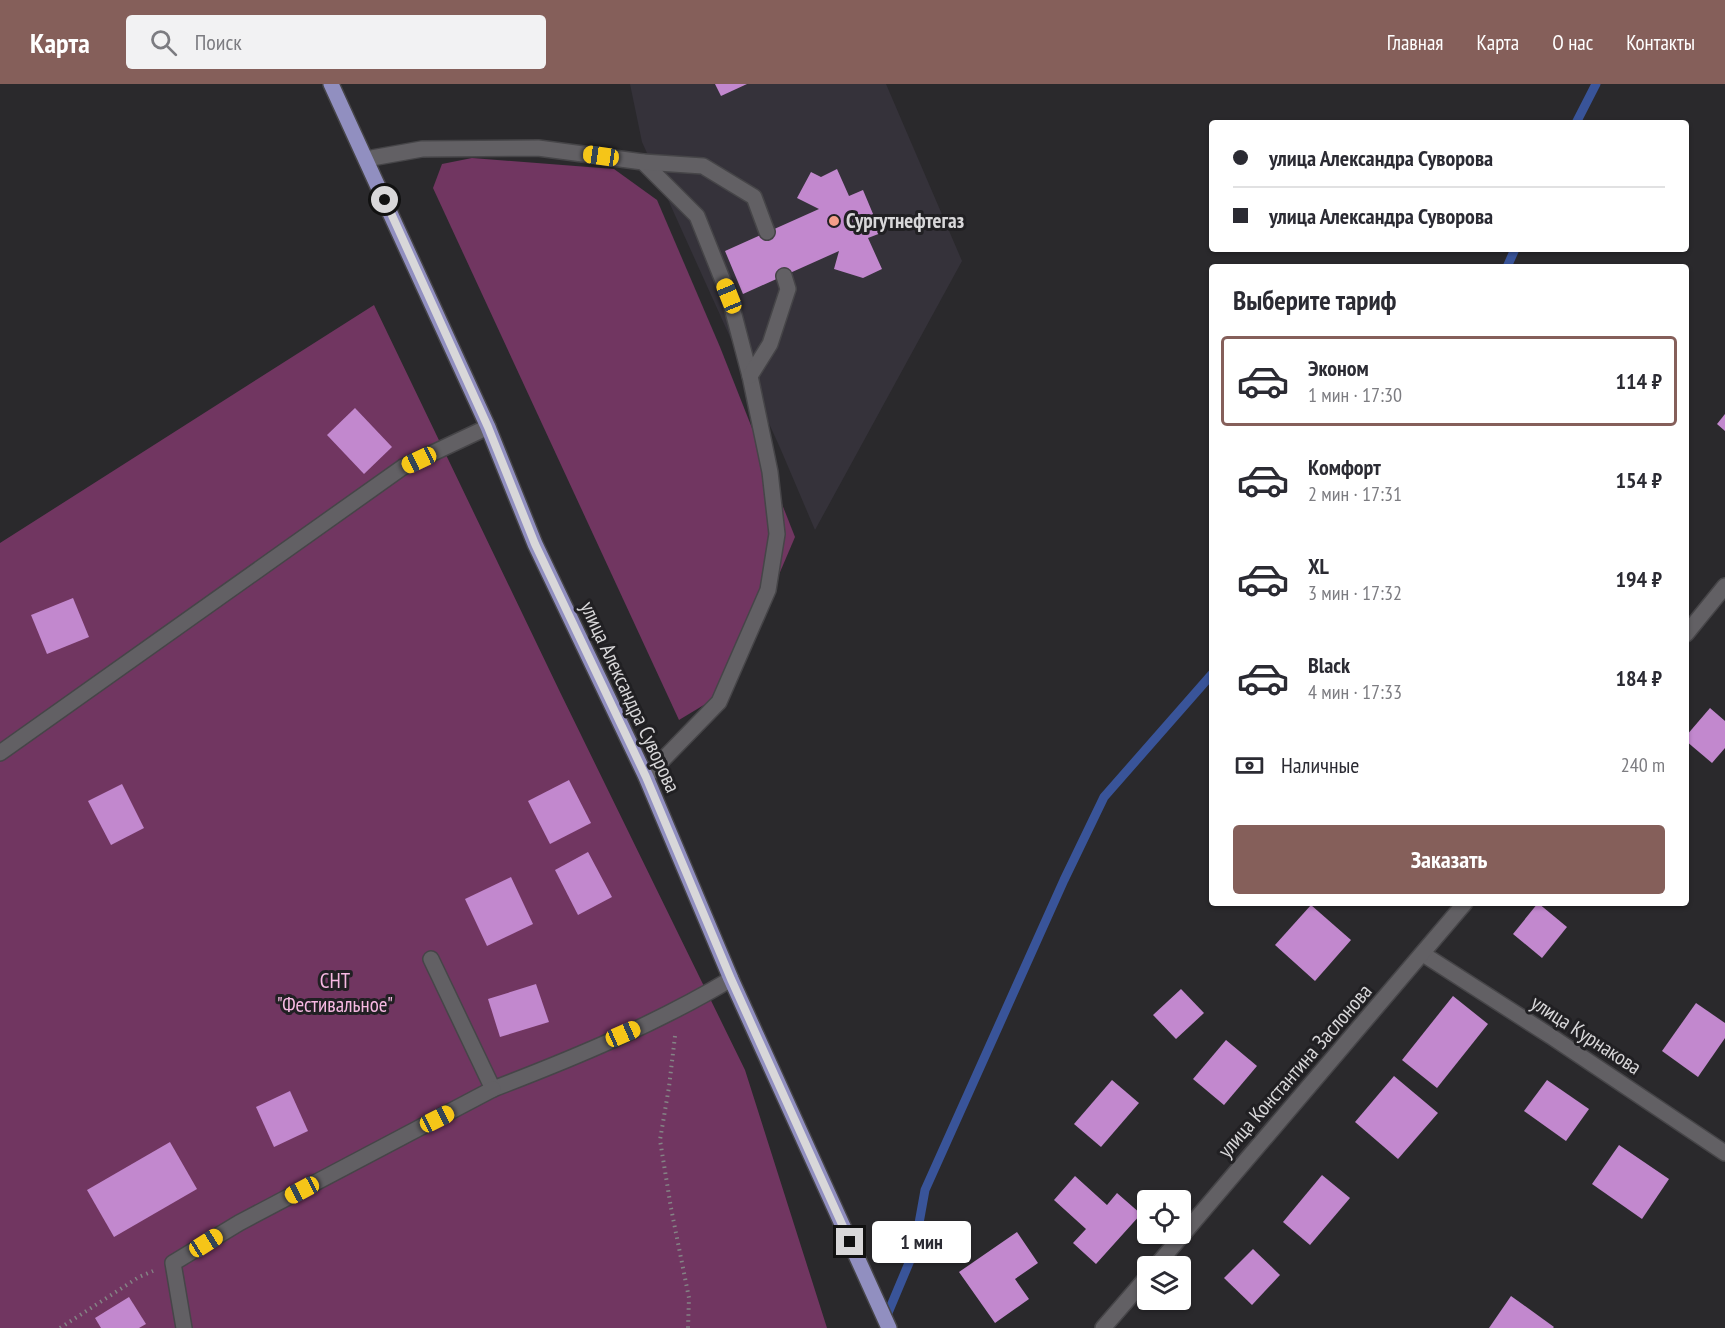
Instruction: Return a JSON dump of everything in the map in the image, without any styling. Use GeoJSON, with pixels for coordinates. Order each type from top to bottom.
{"type":"FeatureCollection","features":[{"type":"Feature","properties":{"kind":"main road","name":"улица Александра Суворова"},"geometry":{"type":"LineString","coordinates":[[331,84],[488,427],[535,544],[646,777],[731,979],[889,1328]]}},
{"type":"Feature","properties":{"kind":"street"},"geometry":{"type":"LineString","coordinates":[[366,159],[422,148],[538,148],[643,162],[703,166],[754,197],[767,232]]}},
{"type":"Feature","properties":{"kind":"street"},"geometry":{"type":"LineString","coordinates":[[643,162],[697,216],[729,296],[750,375],[770,472],[777,534],[768,590],[719,702],[646,777]]}},
{"type":"Feature","properties":{"kind":"street"},"geometry":{"type":"LineString","coordinates":[[750,375],[770,344],[788,289],[783,276]]}},
{"type":"Feature","properties":{"kind":"street"},"geometry":{"type":"LineString","coordinates":[[0,753],[403,467],[488,427]]}},
{"type":"Feature","properties":{"kind":"street"},"geometry":{"type":"LineString","coordinates":[[1689,630],[1725,586]]}},
{"type":"Feature","properties":{"kind":"street","name":"улица Константина Заслонова"},"geometry":{"type":"LineString","coordinates":[[1165,1256],[1463,906]]}},
{"type":"Feature","properties":{"kind":"street","name":"улица Курнакова"},"geometry":{"type":"LineString","coordinates":[[1423,954],[1725,1153]]}},
{"type":"Feature","properties":{"kind":"street"},"geometry":{"type":"LineString","coordinates":[[431,959],[493,1089]]}},
{"type":"Feature","properties":{"kind":"street"},"geometry":{"type":"LineString","coordinates":[[184,1328],[173,1263],[239,1223],[493,1089],[665,1016],[731,979]]}},
{"type":"Feature","properties":{"kind":"street"},"geometry":{"type":"LineString","coordinates":[[1103,1328],[1137,1289]]}},
{"type":"Feature","properties":{"kind":"path"},"geometry":{"type":"LineString","coordinates":[[678,1008],[660,1140],[689,1298],[688,1328]]}},
{"type":"Feature","properties":{"kind":"path"},"geometry":{"type":"LineString","coordinates":[[60,1328],[139,1277],[173,1263]]}},
{"type":"Feature","properties":{"kind":"shaded area"},"geometry":{"type":"Polygon","coordinates":[[[630,84],[886,84],[962,261],[815,530],[642,142],[630,84]]]}},
{"type":"Feature","properties":{"kind":"green space"},"geometry":{"type":"Polygon","coordinates":[[[472,158],[614,169],[657,200],[720,347],[795,537],[757,626],[722,694],[679,720],[433,188],[442,164],[472,158]]]}},
{"type":"Feature","properties":{"kind":"green space","name":"СНТ \"Фестивальное\""},"geometry":{"type":"Polygon","coordinates":[[[374,305],[745,1070],[827,1328],[0,1328],[0,543],[374,305]]]}},
{"type":"Feature","properties":{"kind":"building"},"geometry":{"type":"Polygon","coordinates":[[[715,84],[747,84],[721,96],[715,84]]]}},
{"type":"Feature","properties":{"kind":"building","name":"Сургутнефтегаз"},"geometry":{"type":"Polygon","coordinates":[[[837,169],[849,196],[863,190],[881,233],[868,238],[882,269],[863,278],[834,269],[839,251],[743,294],[725,251],[819,209],[797,198],[811,172],[821,177],[837,169]]]}},
{"type":"Feature","properties":{"kind":"building"},"geometry":{"type":"Polygon","coordinates":[[[355,408],[392,447],[364,474],[327,435],[355,408]]]}},
{"type":"Feature","properties":{"kind":"building"},"geometry":{"type":"Polygon","coordinates":[[[1725,414],[1725,431],[1717,424],[1725,414]]]}},
{"type":"Feature","properties":{"kind":"building"},"geometry":{"type":"Polygon","coordinates":[[[73,598],[89,637],[47,654],[31,615],[73,598]]]}},
{"type":"Feature","properties":{"kind":"building"},"geometry":{"type":"Polygon","coordinates":[[[1710,708],[1725,721],[1725,748],[1712,763],[1689,744],[1689,732],[1710,708]]]}},
{"type":"Feature","properties":{"kind":"building"},"geometry":{"type":"Polygon","coordinates":[[[569,780],[591,823],[550,844],[528,801],[569,780]]]}},
{"type":"Feature","properties":{"kind":"building"},"geometry":{"type":"Polygon","coordinates":[[[122,784],[144,828],[111,845],[88,801],[122,784]]]}},
{"type":"Feature","properties":{"kind":"building"},"geometry":{"type":"Polygon","coordinates":[[[588,852],[612,897],[578,915],[555,870],[588,852]]]}},
{"type":"Feature","properties":{"kind":"building"},"geometry":{"type":"Polygon","coordinates":[[[511,877],[533,924],[487,946],[465,899],[511,877]]]}},
{"type":"Feature","properties":{"kind":"building"},"geometry":{"type":"Polygon","coordinates":[[[1310,906],[1351,940],[1315,981],[1275,945],[1310,906]]]}},
{"type":"Feature","properties":{"kind":"building"},"geometry":{"type":"Polygon","coordinates":[[[1536,906],[1542,906],[1567,927],[1542,958],[1513,934],[1536,906]]]}},
{"type":"Feature","properties":{"kind":"building"},"geometry":{"type":"Polygon","coordinates":[[[536,984],[549,1022],[500,1037],[488,999],[536,984]]]}},
{"type":"Feature","properties":{"kind":"building"},"geometry":{"type":"Polygon","coordinates":[[[1181,989],[1204,1013],[1176,1039],[1153,1015],[1181,989]]]}},
{"type":"Feature","properties":{"kind":"building"},"geometry":{"type":"Polygon","coordinates":[[[1453,996],[1488,1024],[1437,1088],[1402,1060],[1453,996]]]}},
{"type":"Feature","properties":{"kind":"building"},"geometry":{"type":"Polygon","coordinates":[[[1696,1003],[1725,1023],[1725,1038],[1698,1077],[1662,1051],[1696,1003]]]}},
{"type":"Feature","properties":{"kind":"building"},"geometry":{"type":"Polygon","coordinates":[[[1226,1040],[1257,1066],[1224,1105],[1193,1079],[1226,1040]]]}},
{"type":"Feature","properties":{"kind":"building"},"geometry":{"type":"Polygon","coordinates":[[[1394,1076],[1438,1113],[1398,1159],[1355,1122],[1394,1076]]]}},
{"type":"Feature","properties":{"kind":"building"},"geometry":{"type":"Polygon","coordinates":[[[1112,1080],[1139,1103],[1101,1147],[1074,1124],[1112,1080]]]}},
{"type":"Feature","properties":{"kind":"building"},"geometry":{"type":"Polygon","coordinates":[[[1547,1080],[1589,1109],[1566,1141],[1524,1111],[1547,1080]]]}},
{"type":"Feature","properties":{"kind":"building"},"geometry":{"type":"Polygon","coordinates":[[[290,1091],[308,1131],[274,1147],[256,1107],[290,1091]]]}},
{"type":"Feature","properties":{"kind":"building"},"geometry":{"type":"Polygon","coordinates":[[[170,1142],[197,1189],[114,1237],[87,1190],[170,1142]]]}},
{"type":"Feature","properties":{"kind":"building"},"geometry":{"type":"Polygon","coordinates":[[[1619,1145],[1669,1179],[1642,1219],[1592,1184],[1619,1145]]]}},
{"type":"Feature","properties":{"kind":"building"},"geometry":{"type":"Polygon","coordinates":[[[1322,1175],[1350,1198],[1310,1245],[1283,1222],[1322,1175]]]}},
{"type":"Feature","properties":{"kind":"building"},"geometry":{"type":"Polygon","coordinates":[[[1075,1176],[1107,1205],[1117,1193],[1137,1210],[1137,1218],[1096,1264],[1073,1243],[1086,1229],[1054,1200],[1075,1176]]]}},
{"type":"Feature","properties":{"kind":"building"},"geometry":{"type":"Polygon","coordinates":[[[1017,1232],[1038,1263],[1015,1279],[1029,1299],[995,1323],[959,1272],[1017,1232]]]}},
{"type":"Feature","properties":{"kind":"building"},"geometry":{"type":"Polygon","coordinates":[[[1253,1249],[1280,1275],[1252,1305],[1224,1278],[1253,1249]]]}},
{"type":"Feature","properties":{"kind":"building"},"geometry":{"type":"Polygon","coordinates":[[[1511,1296],[1554,1327],[1489,1328],[1511,1296]]]}},
{"type":"Feature","properties":{"kind":"building"},"geometry":{"type":"Polygon","coordinates":[[[129,1297],[146,1324],[139,1328],[101,1328],[95,1318],[129,1297]]]}},
{"type":"Feature","properties":{"kind":"waterway"},"geometry":{"type":"LineString","coordinates":[[1578,120],[1596,84]]}},
{"type":"Feature","properties":{"kind":"waterway"},"geometry":{"type":"LineString","coordinates":[[1508,264],[1514,252]]}},
{"type":"Feature","properties":{"kind":"waterway"},"geometry":{"type":"LineString","coordinates":[[885,1320],[914,1251],[925,1190],[1064,880],[1104,797],[1209,677]]}},
{"type":"Feature","properties":{"kind":"place","name":"Сургутнефтегаз"},"geometry":{"type":"Point","coordinates":[834,221]}},
{"type":"Feature","properties":{"kind":"route"},"geometry":{"type":"LineString","coordinates":[[385,200],[488,427],[535,544],[646,777],[731,979],[850,1242]]}}]}
